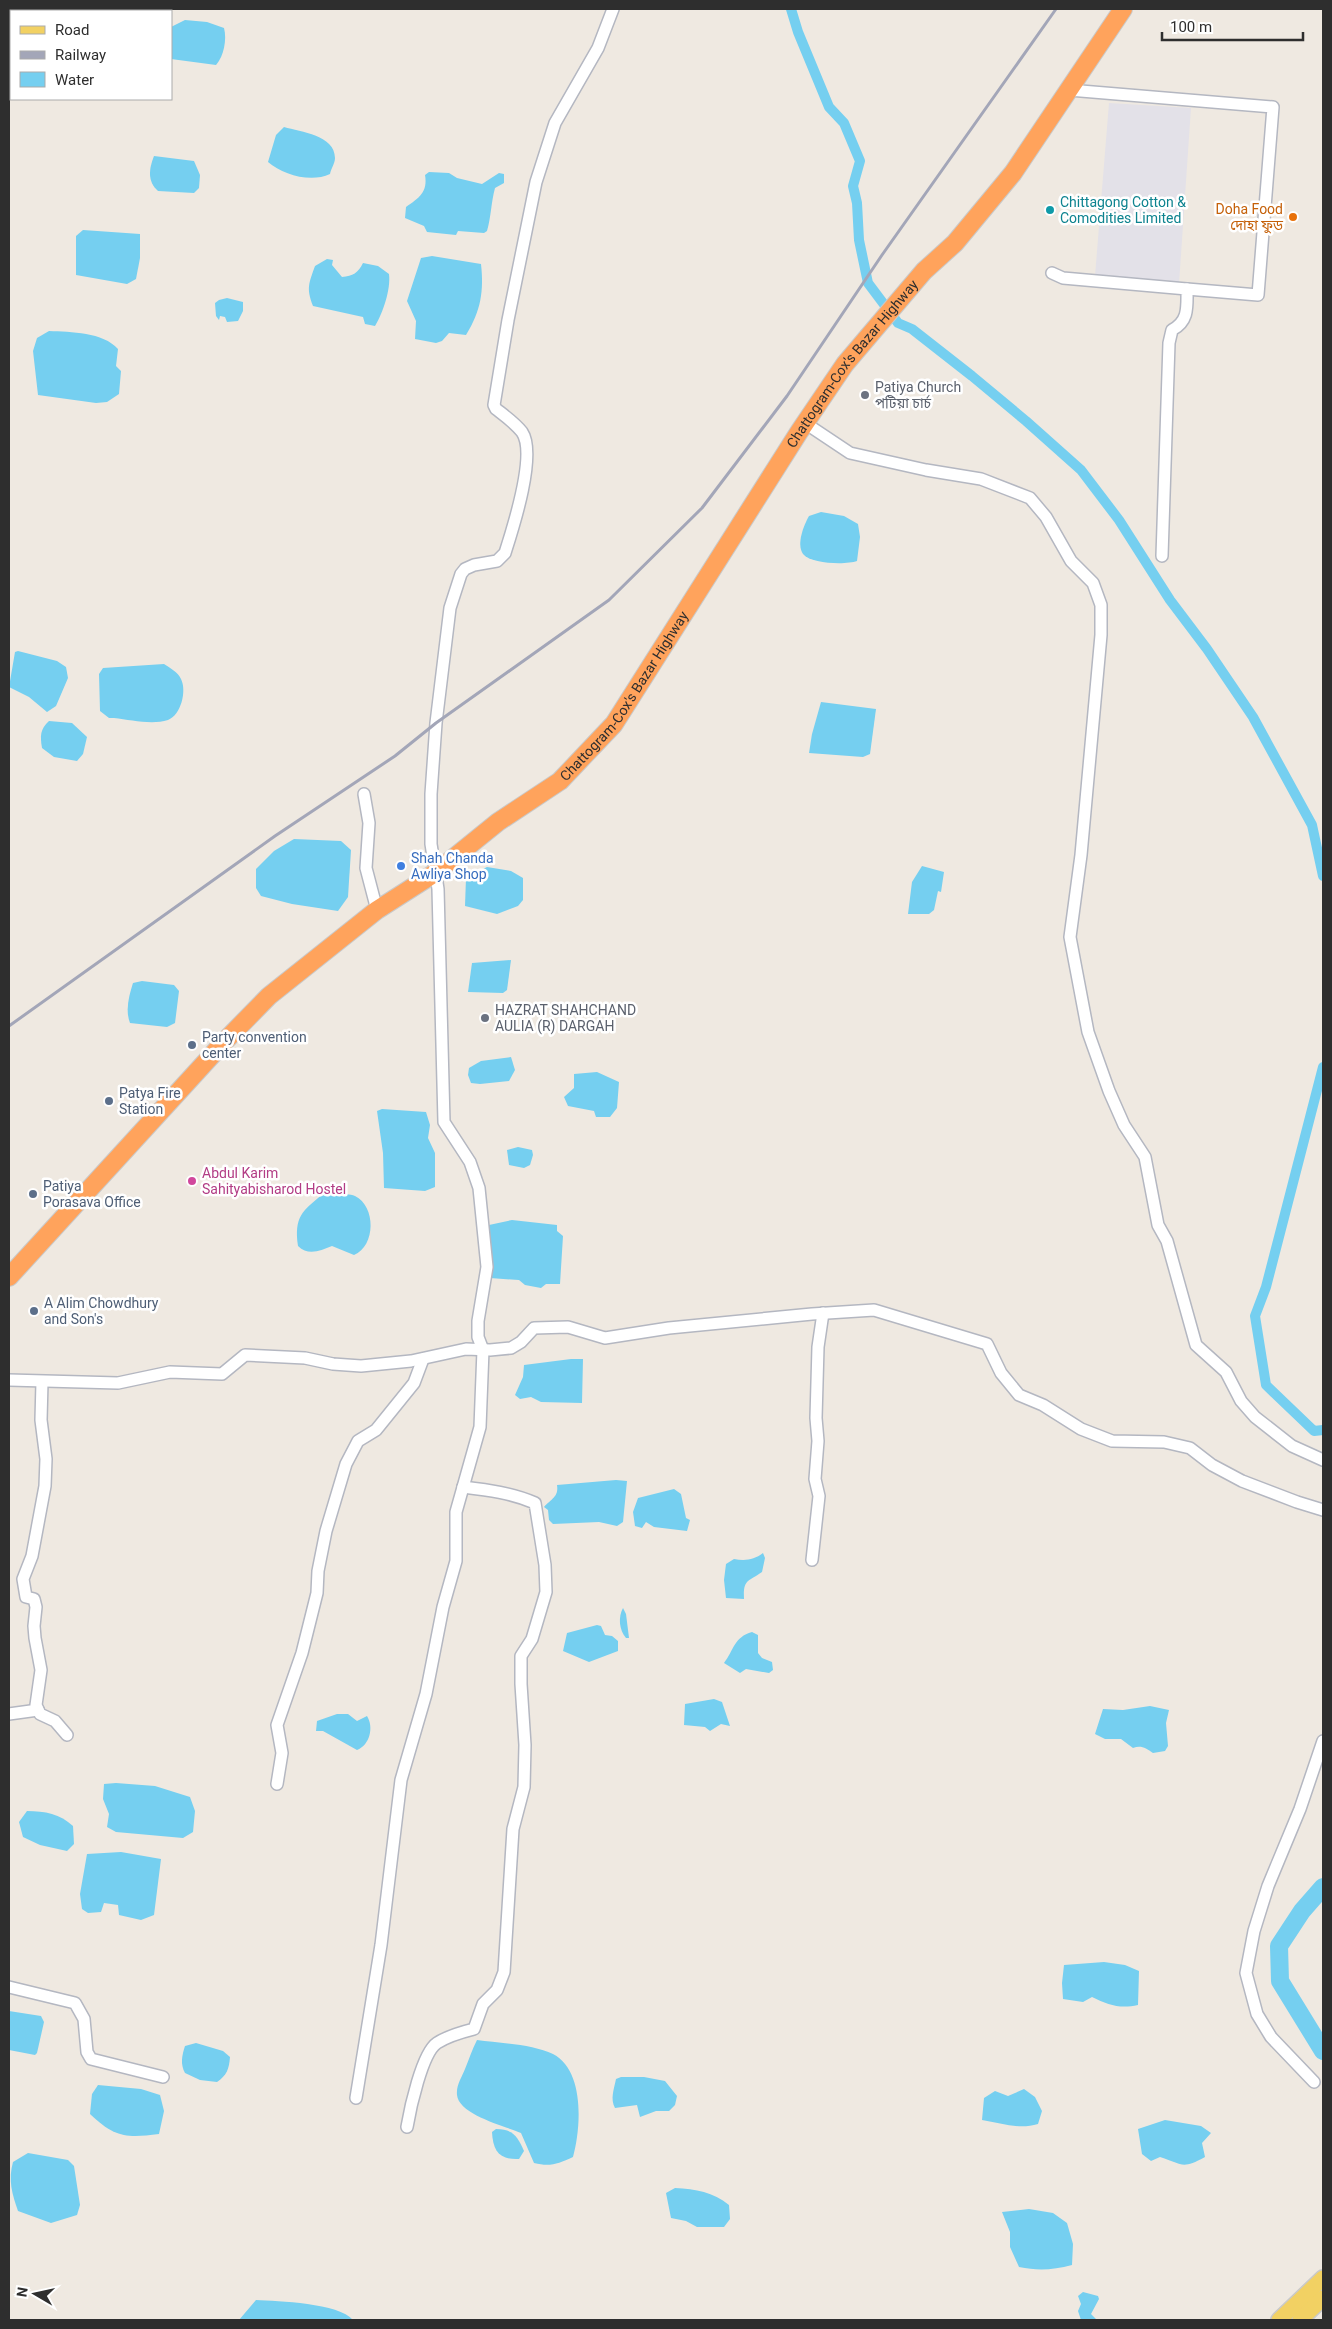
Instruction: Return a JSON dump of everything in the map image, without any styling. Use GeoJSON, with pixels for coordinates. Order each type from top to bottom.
{"type":"FeatureCollection","features":[{"type":"Feature","properties":{"kind":"highway","name":"Chattogram-Cox's Bazar Highway"},"geometry":{"type":"LineString","coordinates":[[9,1277],[269,996],[377,910],[435,873],[498,822],[560,781],[614,724],[805,423],[845,364],[924,271],[955,243],[1013,173],[1123,9]]}},
{"type":"Feature","properties":{"kind":"main road"},"geometry":{"type":"LineString","coordinates":[[1279,2320],[1323,2278]]}},
{"type":"Feature","properties":{"kind":"main road"},"geometry":{"type":"LineString","coordinates":[[1300,2320],[1323,2298]]}},
{"type":"Feature","properties":{"kind":"street"},"geometry":{"type":"LineString","coordinates":[[356,2098],[379,1955],[401,1780],[426,1694],[443,1607],[456,1561],[456,1512],[480,1427],[483,1350],[478,1337],[478,1321],[487,1266],[479,1188],[470,1162],[444,1122],[438,889],[431,844],[431,794],[436,723],[450,608],[461,574],[465,569],[474,565],[497,561],[505,553],[520,504],[527,446],[522,433],[494,405],[522,246],[536,182],[555,123],[598,48],[613,9]]}},
{"type":"Feature","properties":{"kind":"street"},"geometry":{"type":"LineString","coordinates":[[1052,273],[1063,278],[1258,295],[1273,107],[1069,90]]}},
{"type":"Feature","properties":{"kind":"street"},"geometry":{"type":"LineString","coordinates":[[1162,556],[1169,343],[1172,330],[1180,326],[1187,314],[1187,289]]}},
{"type":"Feature","properties":{"kind":"street"},"geometry":{"type":"LineString","coordinates":[[805,423],[850,453],[926,470],[982,479],[1030,498],[1046,517],[1071,561],[1093,583],[1101,605],[1101,635],[1081,855],[1070,937],[1088,1032],[1108,1091],[1124,1125],[1145,1157],[1158,1225],[1167,1241],[1196,1345],[1226,1372],[1240,1402],[1292,1446],[1323,1460]]}},
{"type":"Feature","properties":{"kind":"street"},"geometry":{"type":"LineString","coordinates":[[364,794],[369,823],[366,868],[377,910]]}},
{"type":"Feature","properties":{"kind":"street"},"geometry":{"type":"LineString","coordinates":[[9,1380],[118,1383],[170,1372],[222,1374],[245,1355],[304,1358],[333,1364],[361,1366],[423,1359],[466,1349],[511,1348],[521,1342],[534,1328],[568,1327],[606,1338],[669,1328],[874,1310],[987,1344],[1002,1374],[1019,1395],[1043,1405],[1081,1429],[1112,1441],[1164,1442],[1190,1448],[1212,1465],[1242,1481],[1323,1510]]}},
{"type":"Feature","properties":{"kind":"street"},"geometry":{"type":"LineString","coordinates":[[812,1560],[818,1496],[815,1479],[818,1441],[816,1418],[818,1346],[823,1313]]}},
{"type":"Feature","properties":{"kind":"street"},"geometry":{"type":"LineString","coordinates":[[277,1784],[282,1753],[277,1725],[302,1653],[317,1593],[318,1570],[326,1531],[346,1464],[358,1441],[376,1430],[414,1383],[423,1359]]}},
{"type":"Feature","properties":{"kind":"street"},"geometry":{"type":"LineString","coordinates":[[42,1382],[41,1420],[46,1459],[45,1486],[32,1556],[23,1579],[24,1594],[26,1598],[34,1599],[36,1607],[34,1626],[42,1670],[36,1705],[40,1714],[55,1721],[67,1735]]}},
{"type":"Feature","properties":{"kind":"street"},"geometry":{"type":"LineString","coordinates":[[407,2127],[412,2098],[424,2065],[436,2044],[456,2034],[474,2029],[483,2004],[497,1990],[504,1972],[513,1829],[524,1787],[525,1745],[521,1656],[532,1639],[546,1592],[545,1565],[535,1503],[522,1497],[492,1490],[463,1487]]}},
{"type":"Feature","properties":{"kind":"street"},"geometry":{"type":"LineString","coordinates":[[9,1714],[14,1715],[38,1710]]}},
{"type":"Feature","properties":{"kind":"street"},"geometry":{"type":"LineString","coordinates":[[1314,2082],[1271,2037],[1257,2014],[1246,1973],[1254,1931],[1268,1886],[1300,1809],[1323,1741]]}},
{"type":"Feature","properties":{"kind":"street"},"geometry":{"type":"LineString","coordinates":[[9,1987],[75,2003],[84,2018],[87,2052],[91,2059],[163,2077]]}},
{"type":"Feature","properties":{"kind":"shaded area"},"geometry":{"type":"Polygon","coordinates":[[[1109,103],[1191,108],[1179,284],[1095,276],[1109,103]]]}},
{"type":"Feature","properties":{"kind":"water"},"geometry":{"type":"Polygon","coordinates":[[[185,20],[207,22],[224,28],[224,47],[216,65],[172,59],[172,26],[185,20]]]}},
{"type":"Feature","properties":{"kind":"water"},"geometry":{"type":"Polygon","coordinates":[[[284,127],[316,136],[329,144],[334,150],[335,158],[330,174],[322,177],[306,178],[281,171],[268,162],[276,135],[284,127]]]}},
{"type":"Feature","properties":{"kind":"water"},"geometry":{"type":"Polygon","coordinates":[[[154,156],[194,161],[200,175],[199,188],[194,193],[158,191],[152,183],[150,175],[154,156]]]}},
{"type":"Feature","properties":{"kind":"water"},"geometry":{"type":"Polygon","coordinates":[[[429,172],[449,173],[457,178],[482,184],[499,173],[504,174],[504,183],[495,188],[487,231],[484,233],[458,231],[456,235],[427,232],[424,226],[405,218],[406,207],[415,201],[424,190],[425,175],[429,172]]]}},
{"type":"Feature","properties":{"kind":"water"},"geometry":{"type":"Polygon","coordinates":[[[83,230],[140,234],[140,258],[136,279],[127,284],[76,275],[76,236],[83,230]]]}},
{"type":"Feature","properties":{"kind":"water"},"geometry":{"type":"Polygon","coordinates":[[[432,256],[481,264],[482,274],[482,292],[478,309],[466,335],[449,333],[442,341],[436,343],[415,339],[416,321],[407,301],[421,258],[432,256]]]}},
{"type":"Feature","properties":{"kind":"water"},"geometry":{"type":"Polygon","coordinates":[[[327,259],[333,260],[332,265],[342,277],[355,273],[363,263],[378,266],[389,274],[386,301],[375,326],[365,324],[363,317],[313,306],[309,290],[311,277],[315,266],[327,259]]]}},
{"type":"Feature","properties":{"kind":"water"},"geometry":{"type":"Polygon","coordinates":[[[227,298],[243,302],[243,311],[238,321],[227,322],[225,317],[220,316],[219,320],[216,316],[215,303],[227,298]]]}},
{"type":"Feature","properties":{"kind":"water"},"geometry":{"type":"Polygon","coordinates":[[[49,331],[86,334],[112,343],[118,349],[116,366],[121,371],[119,394],[107,402],[96,403],[38,395],[33,351],[37,338],[49,331]]]}},
{"type":"Feature","properties":{"kind":"water"},"geometry":{"type":"Polygon","coordinates":[[[821,512],[844,516],[858,524],[860,537],[857,561],[845,563],[821,562],[803,554],[800,545],[805,524],[809,516],[821,512]]]}},
{"type":"Feature","properties":{"kind":"water"},"geometry":{"type":"Polygon","coordinates":[[[18,651],[57,661],[66,667],[68,678],[56,706],[47,712],[29,697],[9,687],[15,652],[18,651]]]}},
{"type":"Feature","properties":{"kind":"water"},"geometry":{"type":"Polygon","coordinates":[[[164,664],[178,674],[183,684],[182,702],[173,717],[162,721],[141,722],[109,718],[100,711],[99,674],[103,668],[164,664]]]}},
{"type":"Feature","properties":{"kind":"water"},"geometry":{"type":"Polygon","coordinates":[[[821,702],[876,709],[870,754],[863,757],[809,753],[821,702]]]}},
{"type":"Feature","properties":{"kind":"water"},"geometry":{"type":"Polygon","coordinates":[[[49,721],[72,723],[87,737],[83,754],[77,761],[54,757],[42,748],[41,733],[49,721]]]}},
{"type":"Feature","properties":{"kind":"water"},"geometry":{"type":"Polygon","coordinates":[[[294,839],[341,841],[351,850],[348,897],[338,911],[292,904],[261,896],[256,888],[256,869],[274,851],[294,839]]]}},
{"type":"Feature","properties":{"kind":"water"},"geometry":{"type":"Polygon","coordinates":[[[922,866],[944,872],[941,892],[938,891],[934,910],[929,914],[908,914],[912,882],[922,866]]]}},
{"type":"Feature","properties":{"kind":"water"},"geometry":{"type":"Polygon","coordinates":[[[487,867],[511,871],[523,878],[523,900],[518,906],[497,914],[465,906],[466,878],[487,867]]]}},
{"type":"Feature","properties":{"kind":"water"},"geometry":{"type":"Polygon","coordinates":[[[511,960],[507,990],[503,993],[468,992],[472,963],[511,960]]]}},
{"type":"Feature","properties":{"kind":"water"},"geometry":{"type":"Polygon","coordinates":[[[142,981],[174,985],[179,991],[175,1023],[167,1027],[130,1023],[128,1008],[133,983],[142,981]]]}},
{"type":"Feature","properties":{"kind":"water"},"geometry":{"type":"Polygon","coordinates":[[[511,1057],[515,1070],[509,1081],[471,1083],[468,1075],[469,1068],[481,1061],[511,1057]]]}},
{"type":"Feature","properties":{"kind":"water"},"geometry":{"type":"Polygon","coordinates":[[[597,1072],[619,1082],[617,1108],[610,1117],[596,1117],[594,1111],[568,1106],[564,1097],[574,1088],[574,1074],[597,1072]]]}},
{"type":"Feature","properties":{"kind":"water"},"geometry":{"type":"Polygon","coordinates":[[[382,1109],[426,1112],[430,1125],[428,1138],[435,1153],[435,1187],[425,1191],[384,1188],[383,1153],[377,1111],[382,1109]]]}},
{"type":"Feature","properties":{"kind":"water"},"geometry":{"type":"Polygon","coordinates":[[[518,1147],[532,1150],[533,1155],[530,1165],[524,1168],[509,1165],[507,1150],[518,1147]]]}},
{"type":"Feature","properties":{"kind":"water"},"geometry":{"type":"Polygon","coordinates":[[[323,1194],[355,1196],[367,1208],[371,1226],[370,1235],[361,1250],[354,1255],[332,1246],[310,1252],[298,1246],[297,1228],[301,1216],[323,1194]]]}},
{"type":"Feature","properties":{"kind":"water"},"geometry":{"type":"Polygon","coordinates":[[[512,1220],[557,1225],[557,1231],[563,1236],[560,1284],[546,1284],[541,1288],[525,1285],[519,1280],[490,1278],[487,1228],[489,1225],[512,1220]]]}},
{"type":"Feature","properties":{"kind":"water"},"geometry":{"type":"Polygon","coordinates":[[[583,1359],[582,1403],[541,1402],[531,1397],[520,1399],[515,1395],[523,1377],[524,1365],[583,1359]]]}},
{"type":"Feature","properties":{"kind":"water"},"geometry":{"type":"Polygon","coordinates":[[[616,1480],[627,1481],[623,1522],[617,1526],[599,1522],[553,1524],[549,1520],[548,1510],[544,1507],[556,1495],[557,1485],[616,1480]]]}},
{"type":"Feature","properties":{"kind":"water"},"geometry":{"type":"Polygon","coordinates":[[[674,1489],[681,1494],[686,1518],[690,1520],[687,1531],[654,1527],[646,1522],[642,1528],[635,1526],[633,1512],[638,1498],[674,1489]]]}},
{"type":"Feature","properties":{"kind":"water"},"geometry":{"type":"Polygon","coordinates":[[[763,1553],[765,1558],[762,1572],[747,1582],[744,1588],[744,1599],[726,1598],[724,1580],[726,1564],[734,1559],[749,1559],[763,1553]]]}},
{"type":"Feature","properties":{"kind":"water"},"geometry":{"type":"Polygon","coordinates":[[[623,1608],[626,1614],[629,1638],[626,1638],[624,1635],[620,1623],[620,1615],[623,1608]]]}},
{"type":"Feature","properties":{"kind":"water"},"geometry":{"type":"Polygon","coordinates":[[[597,1625],[601,1626],[605,1635],[612,1636],[618,1641],[618,1651],[589,1662],[563,1651],[567,1633],[597,1625]]]}},
{"type":"Feature","properties":{"kind":"water"},"geometry":{"type":"Polygon","coordinates":[[[752,1632],[758,1635],[758,1653],[762,1658],[772,1662],[773,1670],[769,1673],[746,1669],[740,1673],[724,1663],[741,1637],[752,1632]]]}},
{"type":"Feature","properties":{"kind":"water"},"geometry":{"type":"Polygon","coordinates":[[[714,1699],[722,1702],[730,1726],[721,1724],[710,1731],[705,1727],[684,1725],[685,1704],[714,1699]]]}},
{"type":"Feature","properties":{"kind":"water"},"geometry":{"type":"Polygon","coordinates":[[[1150,1706],[1169,1710],[1166,1723],[1168,1746],[1165,1751],[1153,1753],[1139,1747],[1133,1748],[1121,1739],[1105,1739],[1095,1734],[1103,1709],[1123,1710],[1150,1706]]]}},
{"type":"Feature","properties":{"kind":"water"},"geometry":{"type":"Polygon","coordinates":[[[337,1714],[348,1714],[357,1721],[367,1716],[370,1730],[368,1740],[361,1748],[357,1750],[323,1731],[316,1731],[317,1721],[337,1714]]]}},
{"type":"Feature","properties":{"kind":"water"},"geometry":{"type":"Polygon","coordinates":[[[104,1784],[155,1786],[190,1797],[195,1811],[193,1832],[183,1838],[116,1832],[107,1827],[109,1814],[103,1799],[104,1784]]]}},
{"type":"Feature","properties":{"kind":"water"},"geometry":{"type":"Polygon","coordinates":[[[27,1811],[52,1814],[68,1822],[73,1826],[74,1844],[67,1851],[40,1845],[23,1837],[19,1822],[27,1811]]]}},
{"type":"Feature","properties":{"kind":"water"},"geometry":{"type":"Polygon","coordinates":[[[121,1852],[161,1859],[154,1915],[141,1920],[119,1915],[118,1905],[104,1903],[101,1912],[88,1913],[82,1909],[80,1894],[87,1854],[121,1852]]]}},
{"type":"Feature","properties":{"kind":"water"},"geometry":{"type":"Polygon","coordinates":[[[1104,1962],[1125,1965],[1139,1971],[1138,2005],[1114,2006],[1092,1997],[1083,2002],[1063,1999],[1064,1965],[1104,1962]]]}},
{"type":"Feature","properties":{"kind":"water"},"geometry":{"type":"Polygon","coordinates":[[[9,2011],[41,2016],[44,2022],[35,2055],[9,2050],[9,2011]]]}},
{"type":"Feature","properties":{"kind":"water"},"geometry":{"type":"Polygon","coordinates":[[[477,2040],[536,2048],[553,2054],[563,2062],[571,2073],[576,2086],[578,2101],[578,2131],[573,2157],[554,2164],[534,2163],[521,2133],[474,2114],[460,2102],[457,2095],[458,2084],[477,2040]]]}},
{"type":"Feature","properties":{"kind":"water"},"geometry":{"type":"Polygon","coordinates":[[[196,2043],[223,2051],[230,2057],[227,2071],[217,2082],[200,2080],[185,2073],[182,2060],[185,2046],[196,2043]]]}},
{"type":"Feature","properties":{"kind":"water"},"geometry":{"type":"Polygon","coordinates":[[[621,2077],[644,2077],[665,2081],[677,2096],[675,2105],[669,2111],[656,2111],[640,2117],[637,2105],[615,2108],[613,2090],[616,2079],[621,2077]]]}},
{"type":"Feature","properties":{"kind":"water"},"geometry":{"type":"Polygon","coordinates":[[[98,2085],[141,2089],[160,2095],[164,2111],[159,2134],[122,2135],[99,2122],[90,2114],[92,2094],[98,2085]]]}},
{"type":"Feature","properties":{"kind":"water"},"geometry":{"type":"Polygon","coordinates":[[[1024,2089],[1035,2097],[1042,2111],[1038,2124],[1017,2126],[982,2120],[984,2098],[995,2091],[1008,2096],[1024,2089]]]}},
{"type":"Feature","properties":{"kind":"water"},"geometry":{"type":"Polygon","coordinates":[[[1165,2120],[1201,2126],[1211,2133],[1202,2143],[1205,2157],[1186,2165],[1160,2157],[1151,2161],[1142,2154],[1138,2129],[1165,2120]]]}},
{"type":"Feature","properties":{"kind":"water"},"geometry":{"type":"Polygon","coordinates":[[[496,2129],[507,2130],[517,2138],[524,2151],[519,2159],[506,2158],[498,2153],[492,2132],[496,2129]]]}},
{"type":"Feature","properties":{"kind":"water"},"geometry":{"type":"Polygon","coordinates":[[[28,2153],[68,2160],[74,2166],[80,2205],[77,2215],[51,2223],[18,2211],[11,2187],[13,2162],[28,2153]]]}},
{"type":"Feature","properties":{"kind":"water"},"geometry":{"type":"Polygon","coordinates":[[[675,2188],[697,2190],[717,2197],[729,2205],[730,2219],[724,2227],[697,2227],[686,2221],[671,2218],[666,2193],[675,2188]]]}},
{"type":"Feature","properties":{"kind":"water"},"geometry":{"type":"Polygon","coordinates":[[[1029,2209],[1053,2213],[1067,2223],[1073,2244],[1072,2265],[1046,2269],[1019,2267],[1010,2247],[1010,2232],[1002,2212],[1029,2209]]]}},
{"type":"Feature","properties":{"kind":"water"},"geometry":{"type":"Polygon","coordinates":[[[1083,2292],[1098,2296],[1099,2299],[1091,2314],[1096,2319],[1094,2320],[1081,2320],[1078,2311],[1081,2304],[1078,2296],[1083,2292]]]}},
{"type":"Feature","properties":{"kind":"water"},"geometry":{"type":"Polygon","coordinates":[[[256,2300],[322,2306],[346,2314],[353,2320],[239,2320],[256,2300]]]}},
{"type":"Feature","properties":{"kind":"waterway"},"geometry":{"type":"LineString","coordinates":[[791,9],[798,32],[829,107],[844,123],[860,161],[853,186],[857,203],[859,240],[868,283],[898,323],[912,329],[972,376],[1081,470],[1119,520],[1170,600],[1207,649],[1253,717],[1312,825],[1323,876]]}},
{"type":"Feature","properties":{"kind":"waterway"},"geometry":{"type":"LineString","coordinates":[[1323,1067],[1266,1287],[1255,1316],[1266,1385],[1314,1431],[1323,1430]]}},
{"type":"Feature","properties":{"kind":"waterway"},"geometry":{"type":"LineString","coordinates":[[1323,1887],[1302,1911],[1279,1946],[1280,1981],[1323,2051]]}},
{"type":"Feature","properties":{"kind":"railway"},"geometry":{"type":"LineString","coordinates":[[9,1026],[275,836],[395,756],[436,723],[609,600],[702,508],[787,396],[882,255],[1056,9]]}},
{"type":"Feature","properties":{"kind":"place","name":"Chittagong Cotton & Comodities Limited"},"geometry":{"type":"Point","coordinates":[1050,210]}},
{"type":"Feature","properties":{"kind":"place","name":"Doha Food দোহা ফুড"},"geometry":{"type":"Point","coordinates":[1293,217]}},
{"type":"Feature","properties":{"kind":"place","name":"Patiya Church পটিয়া চার্চ"},"geometry":{"type":"Point","coordinates":[865,395]}},
{"type":"Feature","properties":{"kind":"place","name":"Shah Chanda Awliya Shop"},"geometry":{"type":"Point","coordinates":[401,866]}},
{"type":"Feature","properties":{"kind":"place","name":"HAZRAT SHAHCHAND AULIA (R) DARGAH"},"geometry":{"type":"Point","coordinates":[485,1018]}},
{"type":"Feature","properties":{"kind":"place","name":"Party convention center"},"geometry":{"type":"Point","coordinates":[192,1045]}},
{"type":"Feature","properties":{"kind":"place","name":"Patya Fire Station"},"geometry":{"type":"Point","coordinates":[109,1101]}},
{"type":"Feature","properties":{"kind":"place","name":"Abdul Karim Sahityabisharod Hostel"},"geometry":{"type":"Point","coordinates":[192,1181]}},
{"type":"Feature","properties":{"kind":"place","name":"Patiya Porasava Office"},"geometry":{"type":"Point","coordinates":[33,1194]}},
{"type":"Feature","properties":{"kind":"place","name":"A Alim Chowdhury and Son's"},"geometry":{"type":"Point","coordinates":[34,1311]}}]}
